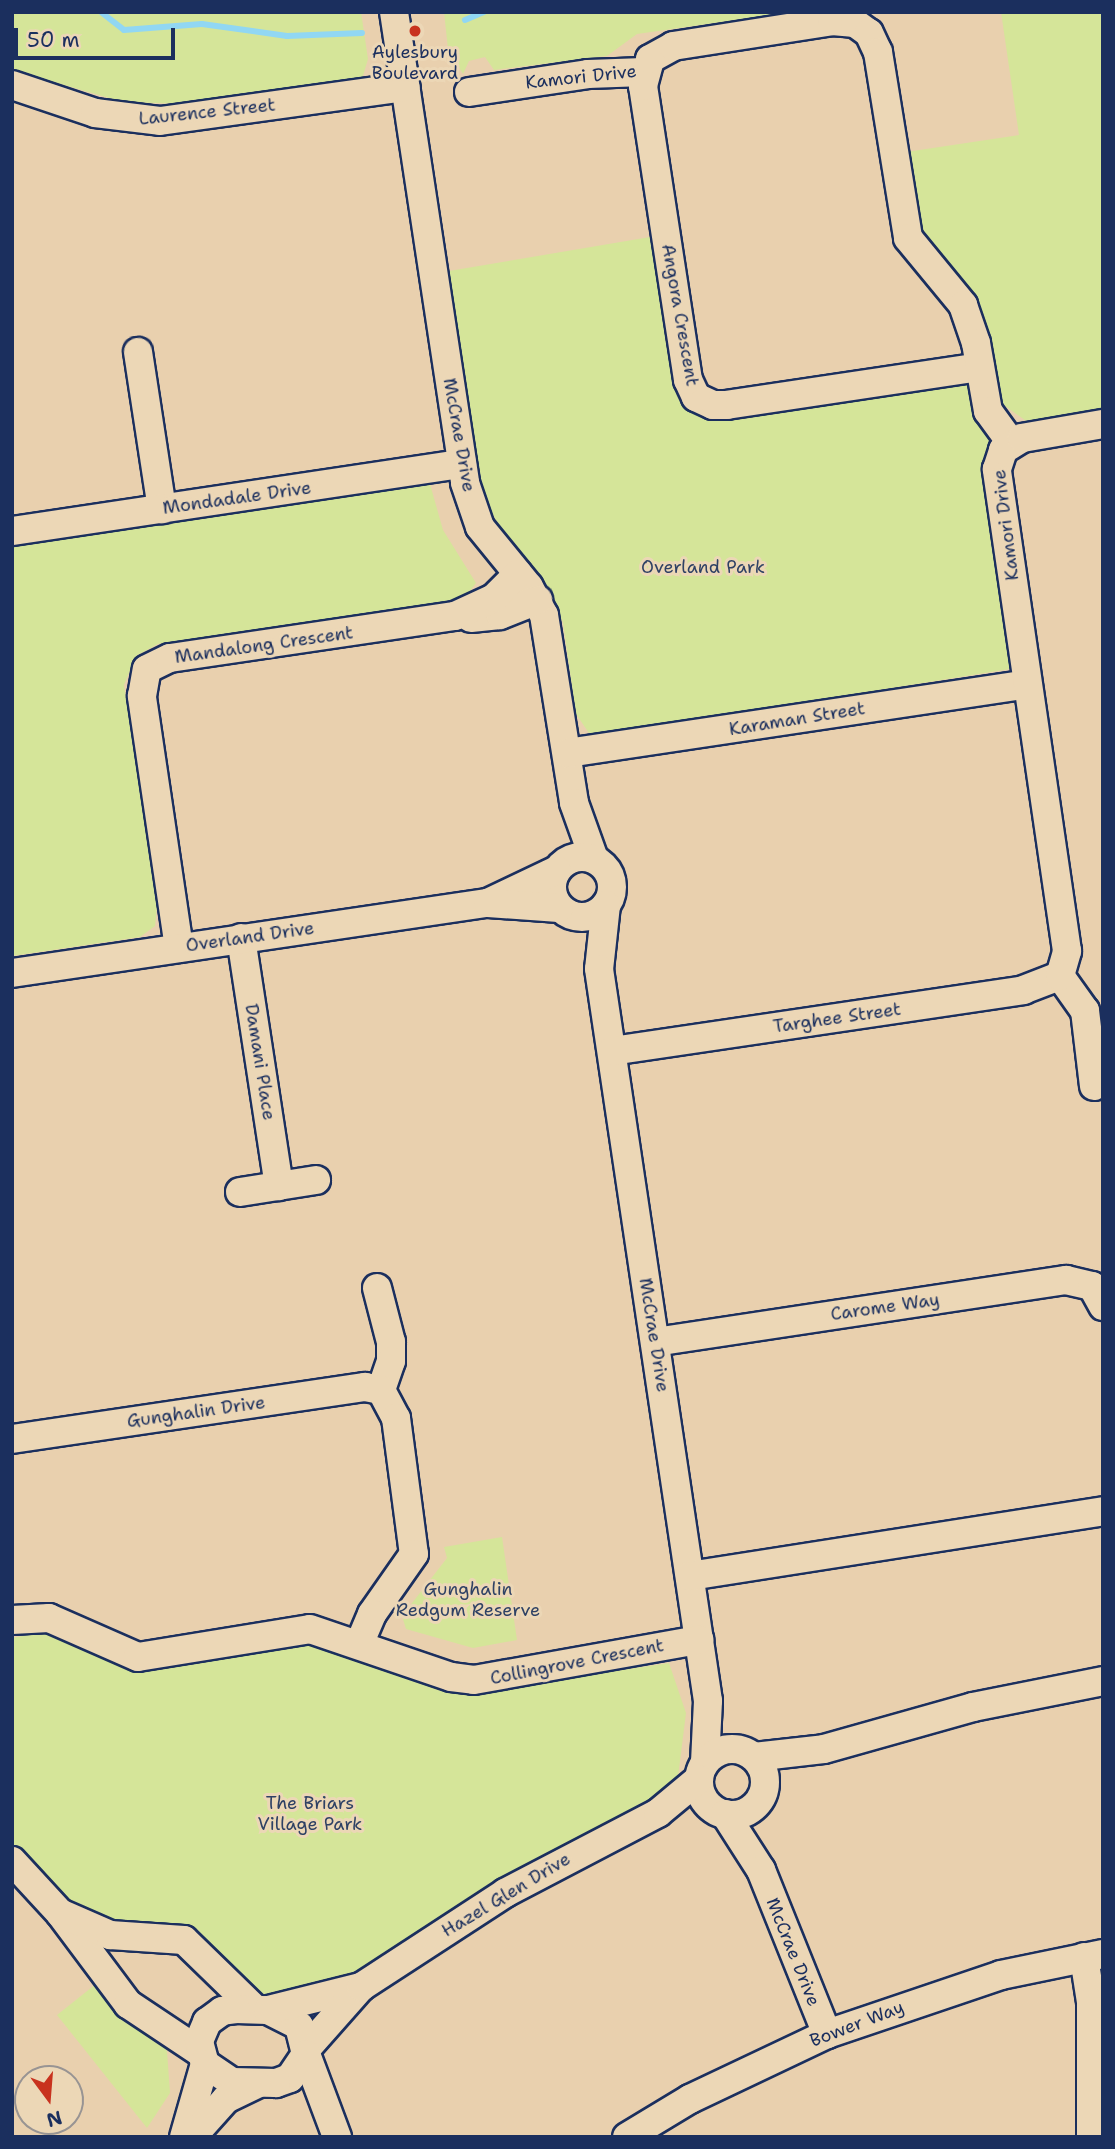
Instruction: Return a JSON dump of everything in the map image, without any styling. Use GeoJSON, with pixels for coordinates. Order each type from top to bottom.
{"type":"FeatureCollection","features":[{"type":"Feature","properties":{"kind":"street","name":"McCrae Drive"},"geometry":{"type":"LineString","coordinates":[[394,12],[462,464],[480,527],[538,600],[574,803],[594,859]]}},
{"type":"Feature","properties":{"kind":"street","name":"Kamori Drive"},"geometry":{"type":"LineString","coordinates":[[469,92],[588,74],[644,72],[650,59],[673,46],[832,21],[862,26],[878,52],[908,238],[963,305],[988,411],[1011,443],[999,458],[997,482],[1067,951],[1060,976]]}},
{"type":"Feature","properties":{"kind":"street","name":"Angora Crescent"},"geometry":{"type":"LineString","coordinates":[[644,72],[688,380],[696,397],[713,405],[727,405],[980,368]]}},
{"type":"Feature","properties":{"kind":"street","name":"Laurence Street"},"geometry":{"type":"LineString","coordinates":[[12,85],[95,113],[160,121],[406,87]]}},
{"type":"Feature","properties":{"kind":"street"},"geometry":{"type":"LineString","coordinates":[[138,352],[162,509]]}},
{"type":"Feature","properties":{"kind":"street"},"geometry":{"type":"LineString","coordinates":[[1011,443],[1103,424]]}},
{"type":"Feature","properties":{"kind":"street","name":"Mondadale Drive"},"geometry":{"type":"LineString","coordinates":[[12,531],[462,464]]}},
{"type":"Feature","properties":{"kind":"street","name":"Mandalong Crescent"},"geometry":{"type":"LineString","coordinates":[[455,616],[494,598],[518,574]]}},
{"type":"Feature","properties":{"kind":"street","name":"Mandalong Crescent"},"geometry":{"type":"LineString","coordinates":[[179,948],[144,719],[142,683],[147,669],[170,658],[455,616],[483,618],[538,600]]}},
{"type":"Feature","properties":{"kind":"street","name":"Karaman Street"},"geometry":{"type":"LineString","coordinates":[[567,753],[1027,684]]}},
{"type":"Feature","properties":{"kind":"street","name":"McCrae Drive"},"geometry":{"type":"LineString","coordinates":[[559,867],[574,803]]}},
{"type":"Feature","properties":{"kind":"street"},"geometry":{"type":"LineString","coordinates":[[576,857],[594,859],[603,865],[612,884],[606,905],[582,917],[561,910],[551,889],[559,867],[576,857]]}},
{"type":"Feature","properties":{"kind":"street","name":"Overland Drive"},"geometry":{"type":"LineString","coordinates":[[488,903],[559,867]]}},
{"type":"Feature","properties":{"kind":"street","name":"Overland Drive"},"geometry":{"type":"LineString","coordinates":[[12,974],[488,903],[561,910]]}},
{"type":"Feature","properties":{"kind":"street","name":"McCrae Drive"},"geometry":{"type":"LineString","coordinates":[[606,905],[599,969],[708,1701],[702,1771]]}},
{"type":"Feature","properties":{"kind":"street","name":"McCrae Drive"},"geometry":{"type":"LineString","coordinates":[[561,910],[599,969]]}},
{"type":"Feature","properties":{"kind":"street","name":"Damani Place"},"geometry":{"type":"LineString","coordinates":[[241,938],[279,1186]]}},
{"type":"Feature","properties":{"kind":"street"},"geometry":{"type":"LineString","coordinates":[[1060,976],[1085,1011],[1094,1086]]}},
{"type":"Feature","properties":{"kind":"street","name":"Targhee Street"},"geometry":{"type":"LineString","coordinates":[[612,1051],[1023,990],[1060,976]]}},
{"type":"Feature","properties":{"kind":"street"},"geometry":{"type":"LineString","coordinates":[[240,1192],[316,1180]]}},
{"type":"Feature","properties":{"kind":"street","name":"Carome Way"},"geometry":{"type":"LineString","coordinates":[[655,1342],[1066,1280],[1092,1286],[1103,1306]]}},
{"type":"Feature","properties":{"kind":"street"},"geometry":{"type":"LineString","coordinates":[[359,1644],[372,1614],[414,1554],[396,1418],[381,1390],[391,1361],[391,1342],[377,1288]]}},
{"type":"Feature","properties":{"kind":"street","name":"Gunghalin Drive"},"geometry":{"type":"LineString","coordinates":[[12,1439],[365,1387],[381,1390]]}},
{"type":"Feature","properties":{"kind":"street"},"geometry":{"type":"LineString","coordinates":[[690,1576],[1103,1511]]}},
{"type":"Feature","properties":{"kind":"street","name":"Collingrove Crescent"},"geometry":{"type":"LineString","coordinates":[[12,1620],[49,1618],[138,1657],[236,1644],[297,1629],[317,1630],[451,1677],[474,1680],[699,1640]]}},
{"type":"Feature","properties":{"kind":"street"},"geometry":{"type":"LineString","coordinates":[[824,1749],[762,1791],[745,1812],[717,1810],[702,1771],[722,1750],[749,1754],[824,1749],[973,1707],[1103,1681]]}},
{"type":"Feature","properties":{"kind":"street","name":"McCrae Drive"},"geometry":{"type":"LineString","coordinates":[[708,1701],[749,1754]]}},
{"type":"Feature","properties":{"kind":"street"},"geometry":{"type":"LineString","coordinates":[[749,1754],[762,1791]]}},
{"type":"Feature","properties":{"kind":"street","name":"Hazel Glen Drive"},"geometry":{"type":"LineString","coordinates":[[306,2051],[360,1987],[505,1894],[658,1813],[702,1771]]}},
{"type":"Feature","properties":{"kind":"street","name":"McCrae Drive"},"geometry":{"type":"LineString","coordinates":[[761,1870],[762,1791]]}},
{"type":"Feature","properties":{"kind":"street","name":"McCrae Drive"},"geometry":{"type":"LineString","coordinates":[[717,1810],[761,1870],[827,2034]]}},
{"type":"Feature","properties":{"kind":"street","name":"Hazel Glen Drive"},"geometry":{"type":"LineString","coordinates":[[658,1813],[717,1810]]}},
{"type":"Feature","properties":{"kind":"street"},"geometry":{"type":"LineString","coordinates":[[12,1861],[60,1913],[128,2004],[202,2058],[225,2080],[267,2084],[334,2131]]}},
{"type":"Feature","properties":{"kind":"street"},"geometry":{"type":"LineString","coordinates":[[60,1913],[110,1935],[184,1940],[262,2010],[299,2026],[334,2131]]}},
{"type":"Feature","properties":{"kind":"street"},"geometry":{"type":"LineString","coordinates":[[1091,2137],[1093,1955]]}},
{"type":"Feature","properties":{"kind":"street","name":"Bower Way"},"geometry":{"type":"LineString","coordinates":[[627,2137],[690,2099],[827,2034],[956,1988],[1093,1955]]}},
{"type":"Feature","properties":{"kind":"street","name":"Hazel Glen Drive"},"geometry":{"type":"LineString","coordinates":[[262,2010],[360,1987]]}},
{"type":"Feature","properties":{"kind":"street"},"geometry":{"type":"LineString","coordinates":[[184,2137],[202,2058],[202,2031],[215,2015],[262,2010]]}},
{"type":"Feature","properties":{"kind":"street"},"geometry":{"type":"LineString","coordinates":[[192,2137],[219,2105],[267,2084],[290,2078],[306,2051]]}},
{"type":"Feature","properties":{"kind":"green space"},"geometry":{"type":"Polygon","coordinates":[[[12,12],[361,12],[368,59],[362,79],[186,104],[123,102],[12,70],[12,12]]]}},
{"type":"Feature","properties":{"kind":"green space"},"geometry":{"type":"Polygon","coordinates":[[[444,12],[793,12],[637,34],[607,56],[494,70],[485,57],[469,61],[463,74],[448,49],[444,12]]]}},
{"type":"Feature","properties":{"kind":"green space"},"geometry":{"type":"Polygon","coordinates":[[[1001,12],[1103,12],[1103,410],[1029,423],[998,401],[987,326],[974,295],[921,233],[913,209],[906,152],[1019,135],[1001,12]]]}},
{"type":"Feature","properties":{"kind":"green space","name":"Overland Park"},"geometry":{"type":"Polygon","coordinates":[[[656,236],[708,416],[968,378],[976,411],[990,436],[984,474],[1010,669],[591,736],[576,714],[563,623],[551,593],[507,539],[485,501],[443,272],[656,236]]]}},
{"type":"Feature","properties":{"kind":"green space"},"geometry":{"type":"Polygon","coordinates":[[[430,484],[443,530],[476,583],[464,599],[158,644],[136,656],[124,685],[157,907],[155,926],[140,937],[12,956],[12,547],[430,484]]]}},
{"type":"Feature","properties":{"kind":"green space","name":"Gunghalin Redgum Reserve"},"geometry":{"type":"Polygon","coordinates":[[[502,1537],[517,1640],[473,1648],[406,1629],[402,1616],[447,1558],[444,1547],[502,1537]]]}},
{"type":"Feature","properties":{"kind":"green space","name":"The Briars Village Park"},"geometry":{"type":"Polygon","coordinates":[[[48,1631],[136,1670],[227,1659],[310,1640],[475,1692],[669,1663],[686,1713],[678,1777],[628,1820],[362,1976],[287,1998],[253,1995],[206,1942],[111,1929],[40,1881],[12,1846],[12,1638],[48,1631]]]}},
{"type":"Feature","properties":{"kind":"green space"},"geometry":{"type":"Polygon","coordinates":[[[101,1980],[132,2007],[167,2051],[170,2093],[147,2128],[57,2015],[101,1980]]]}},
{"type":"Feature","properties":{"kind":"waterway"},"geometry":{"type":"LineString","coordinates":[[101,12],[124,30],[202,24],[287,36],[362,33]]}},
{"type":"Feature","properties":{"kind":"waterway"},"geometry":{"type":"LineString","coordinates":[[465,20],[484,12]]}},
{"type":"Feature","properties":{"kind":"place","name":"Aylesbury Boulevard"},"geometry":{"type":"Point","coordinates":[415,31]}}]}
